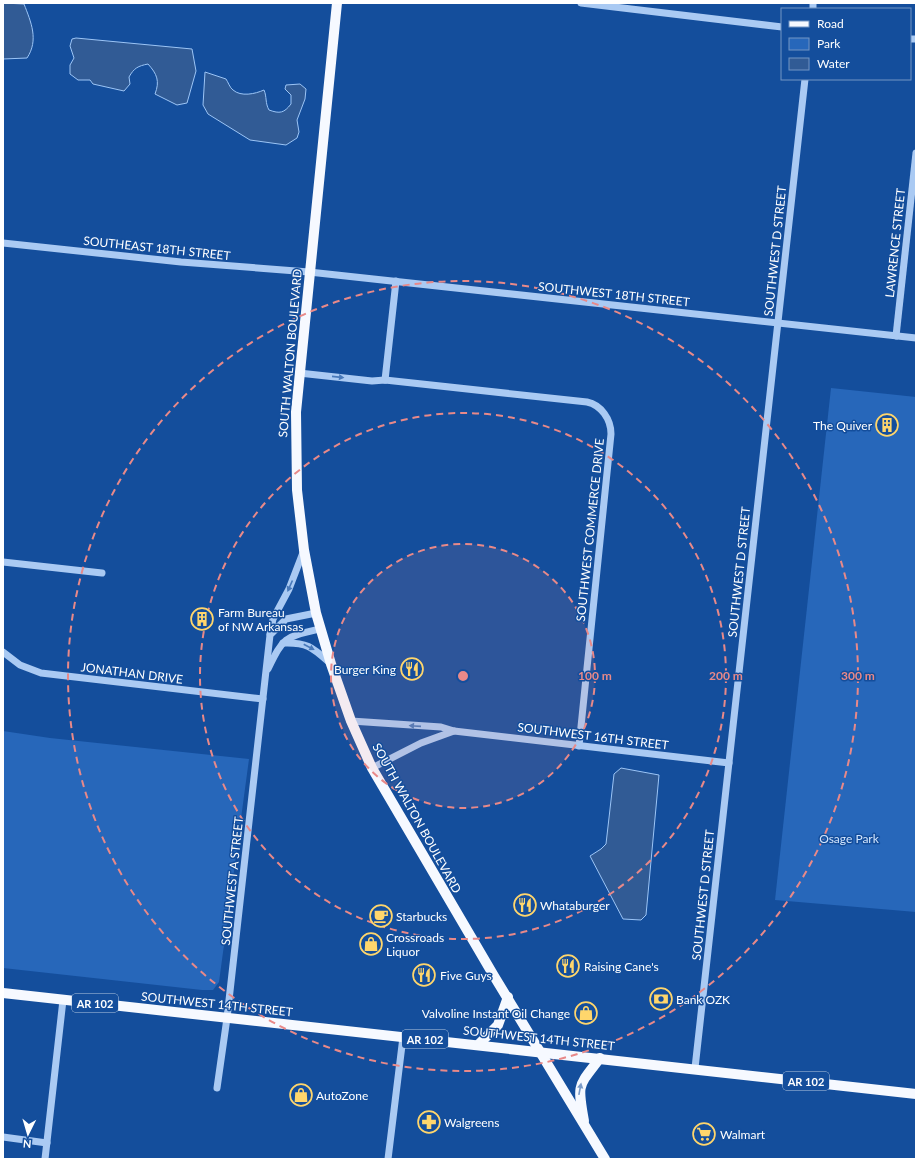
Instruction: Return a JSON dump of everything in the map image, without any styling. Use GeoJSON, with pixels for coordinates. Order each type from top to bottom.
{"type":"FeatureCollection","features":[{"type":"Feature","properties":{"kind":"main road","name":"SOUTH WALTON BOULEVARD"},"geometry":{"type":"LineString","coordinates":[[337,3],[299,373],[295,452],[297,490],[304,550],[316,612],[331,664],[351,721],[372,768],[604,1159]]}},
{"type":"Feature","properties":{"kind":"main road","name":"AR 102"},"geometry":{"type":"LineString","coordinates":[[3,993],[63,1000]]}},
{"type":"Feature","properties":{"kind":"main road"},"geometry":{"type":"LineString","coordinates":[[478,1045],[498,1025],[508,997]]}},
{"type":"Feature","properties":{"kind":"main road","name":"SOUTHWEST 14TH STREET"},"geometry":{"type":"LineString","coordinates":[[63,1000],[695,1068],[916,1094]]}},
{"type":"Feature","properties":{"kind":"main road"},"geometry":{"type":"LineString","coordinates":[[585,1126],[579,1096],[580,1086],[584,1078],[600,1058]]}},
{"type":"Feature","properties":{"kind":"street"},"geometry":{"type":"LineString","coordinates":[[581,3],[781,27]]}},
{"type":"Feature","properties":{"kind":"street","name":"SOUTHWEST D STREET"},"geometry":{"type":"LineString","coordinates":[[695,1068],[805,80]]}},
{"type":"Feature","properties":{"kind":"street","name":"LAWRENCE STREET"},"geometry":{"type":"LineString","coordinates":[[896,336],[916,153]]}},
{"type":"Feature","properties":{"kind":"street","name":"SOUTHEAST 18TH STREET"},"geometry":{"type":"LineString","coordinates":[[3,242],[181,262],[310,272]]}},
{"type":"Feature","properties":{"kind":"street","name":"SOUTHWEST 18TH STREET"},"geometry":{"type":"LineString","coordinates":[[310,272],[916,338]]}},
{"type":"Feature","properties":{"kind":"street"},"geometry":{"type":"LineString","coordinates":[[386,380],[396,281]]}},
{"type":"Feature","properties":{"kind":"street","name":"SOUTHWEST COMMERCE DRIVE"},"geometry":{"type":"LineString","coordinates":[[299,373],[372,381],[386,380],[587,402],[600,408],[608,419],[611,434],[579,746]]}},
{"type":"Feature","properties":{"kind":"street","name":"SOUTHWEST A STREET"},"geometry":{"type":"LineString","coordinates":[[217,1088],[227,1018],[270,635],[273,619],[289,589],[304,550]]}},
{"type":"Feature","properties":{"kind":"street"},"geometry":{"type":"LineString","coordinates":[[3,562],[102,573]]}},
{"type":"Feature","properties":{"kind":"street"},"geometry":{"type":"LineString","coordinates":[[270,635],[286,619],[316,612]]}},
{"type":"Feature","properties":{"kind":"street"},"geometry":{"type":"LineString","coordinates":[[283,643],[290,636],[320,629]]}},
{"type":"Feature","properties":{"kind":"street"},"geometry":{"type":"LineString","coordinates":[[283,643],[300,642],[314,649],[331,664]]}},
{"type":"Feature","properties":{"kind":"street","name":"SOUTHWEST A STREET"},"geometry":{"type":"LineString","coordinates":[[266,675],[283,643]]}},
{"type":"Feature","properties":{"kind":"street","name":"JONATHAN DRIVE"},"geometry":{"type":"LineString","coordinates":[[3,652],[20,665],[41,673],[263,699]]}},
{"type":"Feature","properties":{"kind":"street","name":"SOUTHWEST 16TH STREET"},"geometry":{"type":"LineString","coordinates":[[351,721],[441,728],[454,731],[729,763]]}},
{"type":"Feature","properties":{"kind":"street","name":"SOUTHWEST 16TH STREET"},"geometry":{"type":"LineString","coordinates":[[372,768],[421,742],[454,731]]}},
{"type":"Feature","properties":{"kind":"street"},"geometry":{"type":"LineString","coordinates":[[45,1159],[63,1000]]}},
{"type":"Feature","properties":{"kind":"street"},"geometry":{"type":"LineString","coordinates":[[388,1159],[402,1037]]}},
{"type":"Feature","properties":{"kind":"street"},"geometry":{"type":"LineString","coordinates":[[3,1137],[47,1143]]}},
{"type":"Feature","properties":{"kind":"green space","name":"Osage Park"},"geometry":{"type":"Polygon","coordinates":[[[831,388],[916,397],[916,912],[775,900],[831,388]]]}},
{"type":"Feature","properties":{"kind":"green space"},"geometry":{"type":"Polygon","coordinates":[[[3,731],[50,738],[249,759],[219,982],[213,990],[3,968],[3,731]]]}},
{"type":"Feature","properties":{"kind":"water"},"geometry":{"type":"Polygon","coordinates":[[[3,3],[24,4],[33,31],[33,44],[27,58],[3,59],[3,3]]]}},
{"type":"Feature","properties":{"kind":"water"},"geometry":{"type":"Polygon","coordinates":[[[76,38],[192,49],[196,71],[187,103],[177,105],[155,94],[157,78],[154,71],[148,64],[133,71],[129,77],[130,84],[124,91],[93,84],[90,80],[78,80],[70,74],[70,65],[74,58],[70,46],[72,39],[76,38]]]}},
{"type":"Feature","properties":{"kind":"water"},"geometry":{"type":"Polygon","coordinates":[[[205,72],[226,79],[232,89],[240,94],[252,94],[264,90],[269,110],[276,112],[284,111],[291,104],[291,95],[285,89],[286,85],[300,84],[306,89],[305,99],[297,120],[299,132],[297,138],[286,145],[250,140],[208,114],[203,105],[205,72]]]}},
{"type":"Feature","properties":{"kind":"water"},"geometry":{"type":"Polygon","coordinates":[[[621,768],[659,775],[646,915],[641,920],[623,919],[590,856],[606,844],[614,774],[621,768]]]}},
{"type":"Feature","properties":{"kind":"place","name":"The Quiver"},"geometry":{"type":"Point","coordinates":[887,425]}},
{"type":"Feature","properties":{"kind":"place","name":"Farm Bureau of NW Arkansas"},"geometry":{"type":"Point","coordinates":[202,619]}},
{"type":"Feature","properties":{"kind":"place","name":"Burger King"},"geometry":{"type":"Point","coordinates":[412,669]}},
{"type":"Feature","properties":{"kind":"place","name":"Whataburger"},"geometry":{"type":"Point","coordinates":[525,905]}},
{"type":"Feature","properties":{"kind":"place","name":"Starbucks"},"geometry":{"type":"Point","coordinates":[381,916]}},
{"type":"Feature","properties":{"kind":"place","name":"Crossroads Liquor"},"geometry":{"type":"Point","coordinates":[371,944]}},
{"type":"Feature","properties":{"kind":"place","name":"Raising Cane's"},"geometry":{"type":"Point","coordinates":[568,966]}},
{"type":"Feature","properties":{"kind":"place","name":"Five Guys"},"geometry":{"type":"Point","coordinates":[424,975]}},
{"type":"Feature","properties":{"kind":"place","name":"Bank OZK"},"geometry":{"type":"Point","coordinates":[661,999]}},
{"type":"Feature","properties":{"kind":"place","name":"Valvoline Instant Oil Change"},"geometry":{"type":"Point","coordinates":[586,1013]}},
{"type":"Feature","properties":{"kind":"place","name":"AutoZone"},"geometry":{"type":"Point","coordinates":[301,1095]}},
{"type":"Feature","properties":{"kind":"place","name":"Walgreens"},"geometry":{"type":"Point","coordinates":[429,1122]}},
{"type":"Feature","properties":{"kind":"place","name":"Walmart"},"geometry":{"type":"Point","coordinates":[704,1134]}}]}
